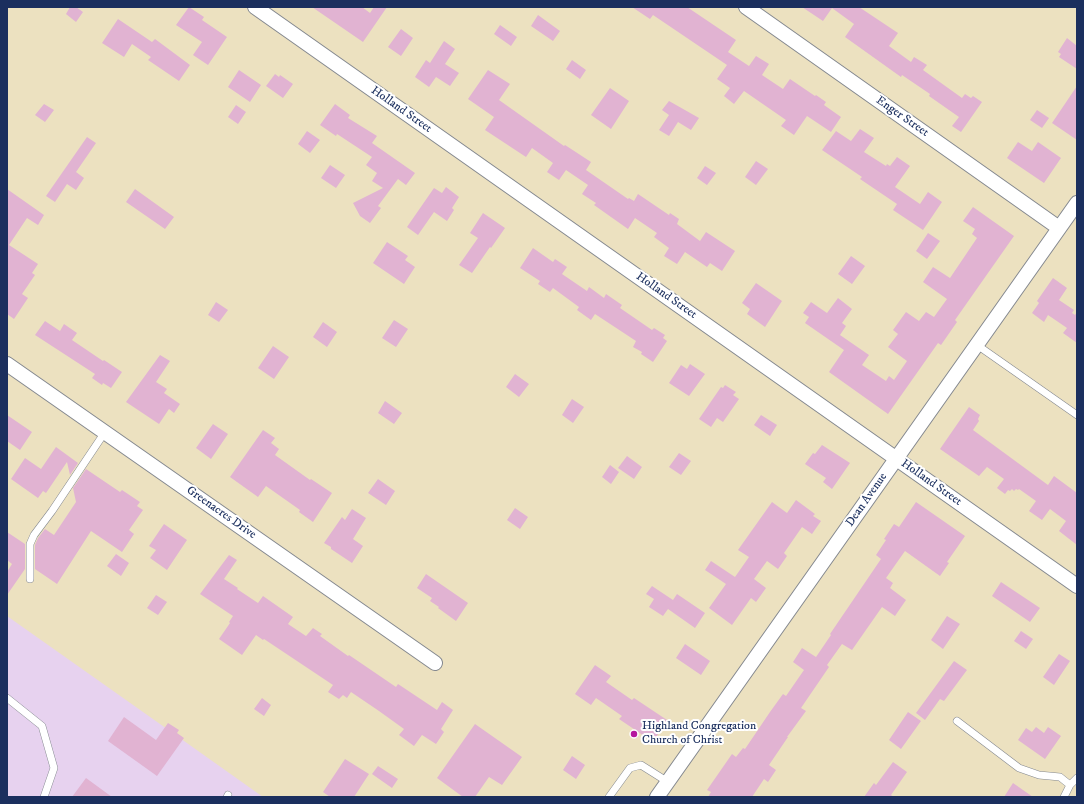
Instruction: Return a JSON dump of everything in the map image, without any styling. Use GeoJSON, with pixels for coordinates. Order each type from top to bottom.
{"type":"FeatureCollection","features":[{"type":"Feature","properties":{"kind":"street","name":"Holland Street"},"geometry":{"type":"LineString","coordinates":[[255,7],[1077,586]]}},
{"type":"Feature","properties":{"kind":"street","name":"Enger Street"},"geometry":{"type":"LineString","coordinates":[[746,7],[1059,228]]}},
{"type":"Feature","properties":{"kind":"street","name":"Dean Avenue"},"geometry":{"type":"LineString","coordinates":[[657,797],[1077,203]]}},
{"type":"Feature","properties":{"kind":"street","name":"Greenacres Drive"},"geometry":{"type":"LineString","coordinates":[[7,364],[435,663]]}},
{"type":"Feature","properties":{"kind":"lane"},"geometry":{"type":"LineString","coordinates":[[977,345],[1077,415]]}},
{"type":"Feature","properties":{"kind":"lane"},"geometry":{"type":"LineString","coordinates":[[30,579],[30,544],[34,535],[105,432]]}},
{"type":"Feature","properties":{"kind":"lane"},"geometry":{"type":"LineString","coordinates":[[7,698],[42,726],[54,768],[44,797]]}},
{"type":"Feature","properties":{"kind":"lane"},"geometry":{"type":"LineString","coordinates":[[957,721],[1019,768],[1038,774],[1060,777],[1070,785]]}},
{"type":"Feature","properties":{"kind":"lane"},"geometry":{"type":"LineString","coordinates":[[609,797],[630,768],[641,765],[668,782]]}},
{"type":"Feature","properties":{"kind":"lane"},"geometry":{"type":"LineString","coordinates":[[1064,797],[1070,785],[1077,778]]}},
{"type":"Feature","properties":{"kind":"shaded area"},"geometry":{"type":"Polygon","coordinates":[[[7,616],[177,736],[263,797],[7,797],[7,616]]]}},
{"type":"Feature","properties":{"kind":"building"},"geometry":{"type":"Polygon","coordinates":[[[70,7],[76,7],[83,12],[76,22],[66,14],[70,7]]]}},
{"type":"Feature","properties":{"kind":"building"},"geometry":{"type":"Polygon","coordinates":[[[189,7],[204,17],[202,20],[227,37],[208,65],[193,55],[202,42],[176,25],[189,7]]]}},
{"type":"Feature","properties":{"kind":"building"},"geometry":{"type":"Polygon","coordinates":[[[312,7],[362,7],[370,13],[374,7],[387,7],[363,42],[312,7]]]}},
{"type":"Feature","properties":{"kind":"building"},"geometry":{"type":"Polygon","coordinates":[[[632,7],[687,7],[736,40],[728,52],[749,66],[756,56],[769,64],[762,75],[783,89],[790,79],[826,102],[824,105],[841,117],[831,132],[807,116],[794,135],[781,126],[786,120],[744,91],[734,104],[724,96],[730,88],[717,79],[727,65],[653,15],[650,19],[632,7]]]}},
{"type":"Feature","properties":{"kind":"building"},"geometry":{"type":"Polygon","coordinates":[[[802,7],[859,7],[898,33],[889,46],[911,62],[914,57],[927,65],[923,70],[962,98],[965,94],[971,98],[973,96],[982,102],[961,132],[952,126],[959,117],[929,96],[930,94],[902,75],[901,77],[845,37],[854,24],[832,8],[823,21],[802,7]]]}},
{"type":"Feature","properties":{"kind":"building"},"geometry":{"type":"Polygon","coordinates":[[[538,15],[560,31],[553,41],[531,26],[538,15]]]}},
{"type":"Feature","properties":{"kind":"building"},"geometry":{"type":"Polygon","coordinates":[[[118,19],[152,42],[155,39],[190,65],[179,81],[148,60],[151,57],[132,44],[124,57],[102,43],[118,19]]]}},
{"type":"Feature","properties":{"kind":"building"},"geometry":{"type":"Polygon","coordinates":[[[500,25],[517,37],[511,46],[494,34],[500,25]]]}},
{"type":"Feature","properties":{"kind":"building"},"geometry":{"type":"Polygon","coordinates":[[[401,29],[413,38],[401,56],[388,47],[401,29]]]}},
{"type":"Feature","properties":{"kind":"building"},"geometry":{"type":"Polygon","coordinates":[[[1067,38],[1077,46],[1077,69],[1059,57],[1061,54],[1058,52],[1067,38]]]}},
{"type":"Feature","properties":{"kind":"building"},"geometry":{"type":"Polygon","coordinates":[[[444,41],[455,49],[445,64],[459,73],[450,86],[436,77],[429,87],[415,77],[426,60],[430,63],[444,41]]]}},
{"type":"Feature","properties":{"kind":"building"},"geometry":{"type":"Polygon","coordinates":[[[572,60],[586,70],[580,79],[566,69],[572,60]]]}},
{"type":"Feature","properties":{"kind":"building"},"geometry":{"type":"Polygon","coordinates":[[[239,70],[261,85],[250,102],[228,87],[239,70]]]}},
{"type":"Feature","properties":{"kind":"building"},"geometry":{"type":"Polygon","coordinates":[[[488,70],[510,84],[499,100],[564,146],[565,145],[591,162],[586,170],[628,199],[629,198],[634,201],[638,194],[669,215],[670,213],[679,219],[677,224],[700,241],[706,232],[735,251],[722,271],[710,263],[707,267],[685,252],[677,264],[664,256],[669,248],[654,237],[657,233],[635,218],[628,229],[594,205],[596,203],[582,194],[588,185],[566,170],[559,180],[547,172],[553,163],[532,148],[526,157],[485,130],[494,117],[468,99],[488,70]]]}},
{"type":"Feature","properties":{"kind":"building"},"geometry":{"type":"Polygon","coordinates":[[[275,74],[279,77],[280,75],[293,84],[283,98],[266,86],[275,74]]]}},
{"type":"Feature","properties":{"kind":"building"},"geometry":{"type":"Polygon","coordinates":[[[1077,86],[1077,140],[1052,123],[1077,86]]]}},
{"type":"Feature","properties":{"kind":"building"},"geometry":{"type":"Polygon","coordinates":[[[610,88],[629,101],[611,129],[591,115],[610,88]]]}},
{"type":"Feature","properties":{"kind":"building"},"geometry":{"type":"Polygon","coordinates":[[[669,101],[699,118],[691,130],[678,122],[669,136],[659,130],[669,115],[662,110],[669,101]]]}},
{"type":"Feature","properties":{"kind":"building"},"geometry":{"type":"Polygon","coordinates":[[[44,104],[54,110],[45,122],[35,115],[44,104]]]}},
{"type":"Feature","properties":{"kind":"building"},"geometry":{"type":"Polygon","coordinates":[[[335,104],[350,115],[348,118],[377,136],[372,143],[415,173],[406,185],[398,179],[378,206],[381,208],[370,223],[360,216],[353,203],[383,188],[372,181],[377,173],[366,165],[372,157],[337,134],[336,136],[320,125],[335,104]]]}},
{"type":"Feature","properties":{"kind":"building"},"geometry":{"type":"Polygon","coordinates":[[[236,105],[246,112],[238,124],[228,117],[236,105]]]}},
{"type":"Feature","properties":{"kind":"building"},"geometry":{"type":"Polygon","coordinates":[[[1037,110],[1049,118],[1042,128],[1030,120],[1037,110]]]}},
{"type":"Feature","properties":{"kind":"building"},"geometry":{"type":"Polygon","coordinates":[[[860,129],[874,138],[864,152],[886,166],[887,164],[890,166],[897,157],[910,166],[895,187],[920,204],[928,192],[942,202],[923,230],[893,210],[897,204],[860,179],[862,177],[822,150],[836,131],[851,141],[860,129]]]}},
{"type":"Feature","properties":{"kind":"building"},"geometry":{"type":"Polygon","coordinates":[[[307,131],[320,140],[310,153],[298,144],[307,131]]]}},
{"type":"Feature","properties":{"kind":"building"},"geometry":{"type":"Polygon","coordinates":[[[87,137],[96,143],[76,172],[84,178],[76,190],[67,184],[55,202],[46,196],[87,137]]]}},
{"type":"Feature","properties":{"kind":"building"},"geometry":{"type":"Polygon","coordinates":[[[1018,142],[1032,151],[1038,142],[1061,158],[1044,183],[1007,158],[1018,142]]]}},
{"type":"Feature","properties":{"kind":"building"},"geometry":{"type":"Polygon","coordinates":[[[756,161],[768,169],[756,185],[745,177],[756,161]]]}},
{"type":"Feature","properties":{"kind":"building"},"geometry":{"type":"Polygon","coordinates":[[[330,165],[345,175],[336,188],[321,178],[330,165]]]}},
{"type":"Feature","properties":{"kind":"building"},"geometry":{"type":"Polygon","coordinates":[[[705,166],[716,173],[707,185],[697,178],[705,166]]]}},
{"type":"Feature","properties":{"kind":"building"},"geometry":{"type":"Polygon","coordinates":[[[446,187],[459,197],[452,208],[454,210],[447,221],[434,212],[418,235],[407,227],[434,188],[442,193],[446,187]]]}},
{"type":"Feature","properties":{"kind":"building"},"geometry":{"type":"Polygon","coordinates":[[[7,189],[44,215],[38,225],[27,218],[9,245],[38,264],[32,273],[35,275],[22,294],[28,298],[14,319],[7,314],[7,189]]]}},
{"type":"Feature","properties":{"kind":"building"},"geometry":{"type":"Polygon","coordinates":[[[135,189],[174,217],[165,229],[126,202],[135,189]]]}},
{"type":"Feature","properties":{"kind":"building"},"geometry":{"type":"Polygon","coordinates":[[[973,207],[1014,236],[955,320],[957,322],[941,345],[938,343],[888,414],[829,372],[844,350],[805,323],[809,317],[803,313],[811,302],[827,313],[838,298],[852,309],[842,323],[846,326],[840,335],[869,355],[862,365],[886,381],[889,376],[894,380],[907,361],[888,347],[898,334],[893,330],[906,312],[919,321],[926,312],[934,317],[947,299],[923,282],[933,267],[950,278],[977,238],[972,234],[975,229],[963,221],[973,207]]]}},
{"type":"Feature","properties":{"kind":"building"},"geometry":{"type":"Polygon","coordinates":[[[483,213],[505,228],[472,273],[459,265],[478,238],[470,233],[483,213]]]}},
{"type":"Feature","properties":{"kind":"building"},"geometry":{"type":"Polygon","coordinates":[[[928,233],[940,241],[927,259],[916,251],[928,233]]]}},
{"type":"Feature","properties":{"kind":"building"},"geometry":{"type":"Polygon","coordinates":[[[387,242],[408,256],[405,260],[415,267],[404,284],[373,263],[387,242]]]}},
{"type":"Feature","properties":{"kind":"building"},"geometry":{"type":"Polygon","coordinates":[[[533,248],[553,262],[555,259],[567,267],[562,274],[587,291],[589,287],[604,298],[606,294],[622,305],[620,308],[652,330],[654,328],[665,335],[663,338],[667,341],[653,362],[641,354],[642,352],[633,347],[636,341],[595,314],[591,320],[577,310],[579,307],[553,288],[550,292],[538,284],[540,281],[520,268],[533,248]]]}},
{"type":"Feature","properties":{"kind":"building"},"geometry":{"type":"Polygon","coordinates":[[[851,256],[865,266],[852,284],[838,274],[851,256]]]}},
{"type":"Feature","properties":{"kind":"building"},"geometry":{"type":"Polygon","coordinates":[[[1053,278],[1067,288],[1059,300],[1074,310],[1072,313],[1075,315],[1077,312],[1077,343],[1063,333],[1067,328],[1048,315],[1044,322],[1032,313],[1039,303],[1037,301],[1053,278]]]}},
{"type":"Feature","properties":{"kind":"building"},"geometry":{"type":"Polygon","coordinates":[[[756,283],[782,301],[765,327],[747,314],[750,309],[742,303],[756,283]]]}},
{"type":"Feature","properties":{"kind":"building"},"geometry":{"type":"Polygon","coordinates":[[[216,302],[228,310],[219,322],[208,315],[216,302]]]}},
{"type":"Feature","properties":{"kind":"building"},"geometry":{"type":"Polygon","coordinates":[[[394,320],[408,329],[396,347],[382,338],[394,320]]]}},
{"type":"Feature","properties":{"kind":"building"},"geometry":{"type":"Polygon","coordinates":[[[45,321],[60,331],[64,324],[77,333],[72,340],[122,372],[111,388],[103,383],[102,385],[92,378],[95,374],[35,335],[45,321]]]}},
{"type":"Feature","properties":{"kind":"building"},"geometry":{"type":"Polygon","coordinates":[[[323,322],[337,332],[327,347],[313,337],[323,322]]]}},
{"type":"Feature","properties":{"kind":"building"},"geometry":{"type":"Polygon","coordinates":[[[273,346],[289,357],[274,379],[258,368],[273,346]]]}},
{"type":"Feature","properties":{"kind":"building"},"geometry":{"type":"Polygon","coordinates":[[[160,355],[170,361],[156,382],[167,389],[164,393],[180,404],[174,413],[169,409],[159,424],[126,402],[160,355]]]}},
{"type":"Feature","properties":{"kind":"building"},"geometry":{"type":"Polygon","coordinates":[[[690,364],[705,374],[689,396],[669,383],[681,365],[687,369],[690,364]]]}},
{"type":"Feature","properties":{"kind":"building"},"geometry":{"type":"Polygon","coordinates":[[[515,374],[529,384],[519,397],[506,387],[515,374]]]}},
{"type":"Feature","properties":{"kind":"building"},"geometry":{"type":"Polygon","coordinates":[[[725,385],[736,392],[733,395],[739,399],[723,422],[717,418],[711,427],[699,419],[721,387],[723,388],[725,385]]]}},
{"type":"Feature","properties":{"kind":"building"},"geometry":{"type":"Polygon","coordinates":[[[572,399],[584,407],[573,423],[562,415],[572,399]]]}},
{"type":"Feature","properties":{"kind":"building"},"geometry":{"type":"Polygon","coordinates":[[[385,401],[402,413],[394,424],[378,413],[385,401]]]}},
{"type":"Feature","properties":{"kind":"building"},"geometry":{"type":"Polygon","coordinates":[[[969,407],[980,415],[978,419],[979,421],[973,430],[1048,485],[1054,476],[1077,493],[1077,545],[1059,531],[1066,521],[1050,509],[1042,520],[1029,511],[1036,501],[1019,489],[1014,491],[1012,489],[1010,491],[1008,490],[1005,494],[997,488],[1004,479],[987,467],[979,476],[940,449],[969,407]]]}},
{"type":"Feature","properties":{"kind":"building"},"geometry":{"type":"Polygon","coordinates":[[[7,415],[32,432],[20,450],[7,441],[7,415]]]}},
{"type":"Feature","properties":{"kind":"building"},"geometry":{"type":"Polygon","coordinates":[[[761,415],[777,425],[770,436],[754,425],[761,415]]]}},
{"type":"Feature","properties":{"kind":"building"},"geometry":{"type":"Polygon","coordinates":[[[213,424],[228,434],[211,459],[196,448],[213,424]]]}},
{"type":"Feature","properties":{"kind":"building"},"geometry":{"type":"Polygon","coordinates":[[[263,430],[275,438],[271,443],[279,449],[275,455],[310,480],[311,479],[332,493],[313,522],[299,512],[300,510],[266,486],[258,497],[230,477],[263,430]]]}},
{"type":"Feature","properties":{"kind":"building"},"geometry":{"type":"Polygon","coordinates":[[[822,445],[850,463],[832,489],[823,482],[826,478],[805,464],[813,453],[815,454],[822,445]]]}},
{"type":"Feature","properties":{"kind":"building"},"geometry":{"type":"Polygon","coordinates":[[[56,447],[78,463],[70,475],[67,462],[46,493],[43,491],[38,498],[11,479],[25,458],[41,469],[56,447]]]}},
{"type":"Feature","properties":{"kind":"building"},"geometry":{"type":"Polygon","coordinates":[[[679,453],[691,461],[681,475],[669,467],[679,453]]]}},
{"type":"Feature","properties":{"kind":"building"},"geometry":{"type":"Polygon","coordinates":[[[627,456],[642,467],[634,479],[618,468],[627,456]]]}},
{"type":"Feature","properties":{"kind":"building"},"geometry":{"type":"Polygon","coordinates":[[[610,465],[619,472],[611,484],[602,477],[610,465]]]}},
{"type":"Feature","properties":{"kind":"building"},"geometry":{"type":"Polygon","coordinates":[[[86,469],[120,492],[122,490],[140,502],[137,506],[143,510],[129,530],[134,534],[122,552],[91,531],[57,584],[35,569],[35,545],[45,529],[54,535],[76,502],[73,488],[86,469]]]}},
{"type":"Feature","properties":{"kind":"building"},"geometry":{"type":"Polygon","coordinates":[[[378,479],[395,491],[386,505],[368,493],[378,479]]]}},
{"type":"Feature","properties":{"kind":"building"},"geometry":{"type":"Polygon","coordinates":[[[796,500],[815,514],[813,516],[821,521],[812,534],[802,527],[784,553],[787,556],[778,569],[767,561],[754,579],[766,588],[756,602],[751,598],[732,625],[709,608],[726,584],[705,570],[711,561],[735,577],[749,557],[738,550],[772,502],[787,513],[796,500]]]}},
{"type":"Feature","properties":{"kind":"building"},"geometry":{"type":"Polygon","coordinates":[[[916,502],[965,536],[947,562],[949,563],[940,576],[905,551],[886,578],[893,583],[890,588],[906,600],[895,616],[882,607],[852,650],[842,644],[827,665],[829,667],[801,708],[806,711],[769,765],[776,770],[768,782],[764,779],[752,797],[708,797],[711,792],[707,790],[732,754],[736,757],[743,748],[745,749],[783,694],[786,696],[804,670],[793,662],[802,648],[816,657],[881,559],[876,555],[886,540],[884,539],[894,524],[899,527],[916,502]]]}},
{"type":"Feature","properties":{"kind":"building"},"geometry":{"type":"Polygon","coordinates":[[[515,508],[528,517],[520,529],[507,520],[515,508]]]}},
{"type":"Feature","properties":{"kind":"building"},"geometry":{"type":"Polygon","coordinates":[[[352,509],[366,518],[353,539],[363,546],[352,563],[324,543],[342,517],[345,520],[352,509]]]}},
{"type":"Feature","properties":{"kind":"building"},"geometry":{"type":"Polygon","coordinates":[[[164,524],[187,540],[167,570],[150,558],[156,550],[149,546],[164,524]]]}},
{"type":"Feature","properties":{"kind":"building"},"geometry":{"type":"Polygon","coordinates":[[[7,532],[25,544],[25,569],[7,595],[7,572],[12,564],[7,560],[7,532]]]}},
{"type":"Feature","properties":{"kind":"building"},"geometry":{"type":"Polygon","coordinates":[[[116,554],[129,563],[121,576],[107,566],[116,554]]]}},
{"type":"Feature","properties":{"kind":"building"},"geometry":{"type":"Polygon","coordinates":[[[229,555],[237,560],[224,579],[238,588],[237,589],[258,603],[263,596],[293,617],[288,624],[306,636],[313,628],[322,634],[320,636],[348,656],[349,655],[396,687],[398,684],[437,710],[442,702],[453,710],[441,729],[444,732],[436,744],[422,735],[414,746],[399,735],[404,729],[379,711],[351,692],[347,698],[343,695],[339,699],[328,692],[333,685],[256,635],[242,655],[219,639],[233,616],[200,594],[229,555]]]}},
{"type":"Feature","properties":{"kind":"building"},"geometry":{"type":"Polygon","coordinates":[[[426,574],[468,603],[456,621],[430,601],[432,598],[417,588],[426,574]]]}},
{"type":"Feature","properties":{"kind":"building"},"geometry":{"type":"Polygon","coordinates":[[[1001,582],[1040,608],[1030,622],[992,596],[1001,582]]]}},
{"type":"Feature","properties":{"kind":"building"},"geometry":{"type":"Polygon","coordinates":[[[652,586],[673,600],[677,594],[705,613],[695,628],[668,609],[663,616],[649,607],[654,599],[646,594],[652,586]]]}},
{"type":"Feature","properties":{"kind":"building"},"geometry":{"type":"Polygon","coordinates":[[[156,595],[167,602],[158,615],[147,608],[156,595]]]}},
{"type":"Feature","properties":{"kind":"building"},"geometry":{"type":"Polygon","coordinates":[[[947,616],[960,624],[943,649],[931,640],[947,616]]]}},
{"type":"Feature","properties":{"kind":"building"},"geometry":{"type":"Polygon","coordinates":[[[1021,631],[1033,639],[1026,649],[1014,641],[1021,631]]]}},
{"type":"Feature","properties":{"kind":"building"},"geometry":{"type":"Polygon","coordinates":[[[685,644],[710,661],[701,675],[676,658],[685,644]]]}},
{"type":"Feature","properties":{"kind":"building"},"geometry":{"type":"Polygon","coordinates":[[[1059,654],[1070,661],[1054,685],[1043,677],[1059,654]]]}},
{"type":"Feature","properties":{"kind":"building"},"geometry":{"type":"Polygon","coordinates":[[[954,661],[967,670],[944,701],[940,699],[925,720],[916,713],[954,661]]]}},
{"type":"Feature","properties":{"kind":"building"},"geometry":{"type":"Polygon","coordinates":[[[595,665],[611,676],[606,682],[632,700],[634,698],[667,720],[653,742],[619,719],[622,716],[596,698],[591,705],[575,694],[595,665]]]}},
{"type":"Feature","properties":{"kind":"building"},"geometry":{"type":"Polygon","coordinates":[[[262,698],[271,705],[264,716],[254,709],[262,698]]]}},
{"type":"Feature","properties":{"kind":"building"},"geometry":{"type":"Polygon","coordinates":[[[908,712],[921,721],[901,749],[889,740],[908,712]]]}},
{"type":"Feature","properties":{"kind":"building"},"geometry":{"type":"Polygon","coordinates":[[[124,717],[156,740],[168,723],[179,730],[177,733],[184,738],[157,776],[108,741],[124,717]]]}},
{"type":"Feature","properties":{"kind":"building"},"geometry":{"type":"Polygon","coordinates":[[[475,724],[522,757],[502,785],[489,777],[475,797],[463,797],[437,778],[475,724]]]}},
{"type":"Feature","properties":{"kind":"building"},"geometry":{"type":"Polygon","coordinates":[[[1036,727],[1044,733],[1048,727],[1061,736],[1045,759],[1018,740],[1026,728],[1032,732],[1036,727]]]}},
{"type":"Feature","properties":{"kind":"building"},"geometry":{"type":"Polygon","coordinates":[[[572,756],[585,765],[576,779],[563,770],[572,756]]]}},
{"type":"Feature","properties":{"kind":"building"},"geometry":{"type":"Polygon","coordinates":[[[345,759],[369,774],[354,797],[330,797],[323,792],[345,759]]]}},
{"type":"Feature","properties":{"kind":"building"},"geometry":{"type":"Polygon","coordinates":[[[893,762],[907,772],[891,795],[894,797],[864,797],[874,783],[876,785],[893,762]]]}},
{"type":"Feature","properties":{"kind":"building"},"geometry":{"type":"Polygon","coordinates":[[[378,766],[398,779],[392,788],[372,774],[378,766]]]}},
{"type":"Feature","properties":{"kind":"building"},"geometry":{"type":"Polygon","coordinates":[[[86,778],[112,797],[72,797],[86,778]]]}},
{"type":"Feature","properties":{"kind":"building"},"geometry":{"type":"Polygon","coordinates":[[[1013,783],[1033,797],[1004,797],[1013,783]]]}},
{"type":"Feature","properties":{"kind":"place","name":"Highland Congregation Church of Christ"},"geometry":{"type":"Point","coordinates":[634,734]}}]}
